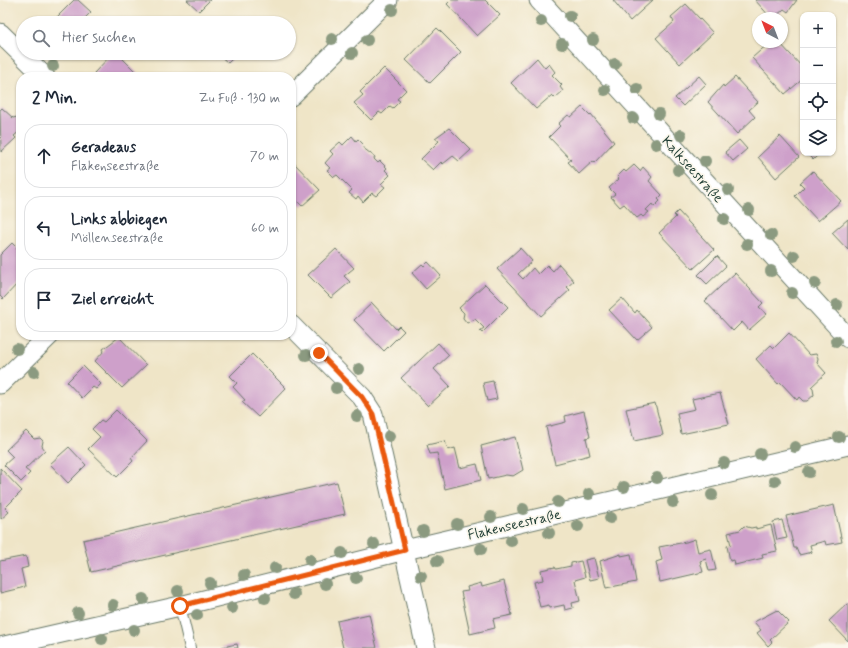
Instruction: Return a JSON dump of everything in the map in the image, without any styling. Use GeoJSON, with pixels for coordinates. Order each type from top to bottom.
{"type":"FeatureCollection","features":[{"type":"Feature","properties":{"kind":"street"},"geometry":{"type":"LineString","coordinates":[[296,91],[388,0]]}},
{"type":"Feature","properties":{"kind":"street","name":"Kalkseestraße"},"geometry":{"type":"LineString","coordinates":[[539,0],[848,338]]}},
{"type":"Feature","properties":{"kind":"street"},"geometry":{"type":"LineString","coordinates":[[0,33],[16,49]]}},
{"type":"Feature","properties":{"kind":"street"},"geometry":{"type":"LineString","coordinates":[[28,60],[40,72]]}},
{"type":"Feature","properties":{"kind":"street"},"geometry":{"type":"LineString","coordinates":[[296,330],[362,397],[373,414],[426,648]]}},
{"type":"Feature","properties":{"kind":"street"},"geometry":{"type":"LineString","coordinates":[[0,384],[45,340]]}},
{"type":"Feature","properties":{"kind":"street","name":"Flakenseestraße"},"geometry":{"type":"LineString","coordinates":[[0,647],[180,606],[405,550],[848,445]]}},
{"type":"Feature","properties":{"kind":"lane"},"geometry":{"type":"LineString","coordinates":[[180,606],[190,648]]}},
{"type":"Feature","properties":{"kind":"building"},"geometry":{"type":"Polygon","coordinates":[[[74,0],[78,0],[91,12],[87,16],[58,16],[74,0]]]}},
{"type":"Feature","properties":{"kind":"building"},"geometry":{"type":"Polygon","coordinates":[[[187,0],[210,0],[199,11],[187,0]]]}},
{"type":"Feature","properties":{"kind":"building"},"geometry":{"type":"Polygon","coordinates":[[[451,0],[485,0],[500,15],[477,36],[447,4],[451,0]]]}},
{"type":"Feature","properties":{"kind":"building"},"geometry":{"type":"Polygon","coordinates":[[[613,0],[653,0],[630,21],[613,0]]]}},
{"type":"Feature","properties":{"kind":"building"},"geometry":{"type":"Polygon","coordinates":[[[755,0],[797,0],[788,12],[784,9],[781,12],[766,12],[755,0]]]}},
{"type":"Feature","properties":{"kind":"building"},"geometry":{"type":"Polygon","coordinates":[[[686,4],[713,33],[680,64],[656,38],[674,22],[671,17],[686,4]]]}},
{"type":"Feature","properties":{"kind":"building"},"geometry":{"type":"Polygon","coordinates":[[[437,28],[461,52],[430,83],[406,60],[437,28]]]}},
{"type":"Feature","properties":{"kind":"building"},"geometry":{"type":"Polygon","coordinates":[[[763,48],[785,48],[800,65],[800,82],[785,94],[752,58],[763,48]]]}},
{"type":"Feature","properties":{"kind":"building"},"geometry":{"type":"Polygon","coordinates":[[[537,58],[545,68],[549,64],[555,72],[552,75],[562,85],[560,87],[563,91],[555,98],[552,95],[536,109],[511,83],[537,58]]]}},
{"type":"Feature","properties":{"kind":"building"},"geometry":{"type":"Polygon","coordinates":[[[106,60],[124,60],[136,72],[95,72],[106,60]]]}},
{"type":"Feature","properties":{"kind":"building"},"geometry":{"type":"Polygon","coordinates":[[[384,68],[406,90],[397,99],[400,101],[393,108],[390,106],[382,114],[379,112],[371,120],[354,103],[363,95],[360,92],[384,68]]]}},
{"type":"Feature","properties":{"kind":"building"},"geometry":{"type":"Polygon","coordinates":[[[699,76],[706,84],[683,106],[675,98],[699,76]]]}},
{"type":"Feature","properties":{"kind":"building"},"geometry":{"type":"Polygon","coordinates":[[[735,77],[758,102],[749,110],[755,117],[737,134],[708,102],[723,85],[724,87],[735,77]]]}},
{"type":"Feature","properties":{"kind":"building"},"geometry":{"type":"Polygon","coordinates":[[[582,107],[590,115],[591,114],[614,142],[594,163],[593,161],[579,174],[568,162],[571,160],[549,137],[560,126],[558,124],[568,115],[571,117],[582,107]]]}},
{"type":"Feature","properties":{"kind":"building"},"geometry":{"type":"Polygon","coordinates":[[[2,108],[13,118],[16,117],[16,134],[14,136],[16,138],[1,152],[0,110],[2,108]]]}},
{"type":"Feature","properties":{"kind":"building"},"geometry":{"type":"Polygon","coordinates":[[[449,128],[471,150],[459,161],[453,156],[443,164],[441,162],[433,170],[421,159],[439,141],[435,138],[449,128]]]}},
{"type":"Feature","properties":{"kind":"building"},"geometry":{"type":"Polygon","coordinates":[[[352,136],[356,141],[358,139],[364,145],[362,147],[375,157],[374,159],[378,163],[380,161],[387,168],[385,170],[390,175],[381,184],[385,187],[376,196],[372,193],[363,202],[358,196],[356,199],[349,193],[352,190],[337,175],[334,177],[327,170],[330,168],[325,163],[333,154],[330,151],[340,142],[343,145],[352,136]]]}},
{"type":"Feature","properties":{"kind":"building"},"geometry":{"type":"Polygon","coordinates":[[[780,136],[799,157],[776,178],[758,157],[780,136]]]}},
{"type":"Feature","properties":{"kind":"building"},"geometry":{"type":"Polygon","coordinates":[[[739,140],[747,149],[733,161],[725,152],[739,140]]]}},
{"type":"Feature","properties":{"kind":"building"},"geometry":{"type":"Polygon","coordinates":[[[809,156],[817,156],[813,160],[809,156]]]}},
{"type":"Feature","properties":{"kind":"building"},"geometry":{"type":"Polygon","coordinates":[[[296,165],[320,190],[302,206],[297,201],[296,202],[296,165]]]}},
{"type":"Feature","properties":{"kind":"building"},"geometry":{"type":"Polygon","coordinates":[[[634,165],[640,171],[643,167],[652,177],[649,181],[662,195],[658,199],[660,201],[654,207],[652,204],[646,210],[649,212],[643,217],[641,215],[637,218],[624,204],[620,207],[611,197],[615,194],[609,188],[619,179],[617,177],[624,170],[626,172],[634,165]]]}},
{"type":"Feature","properties":{"kind":"building"},"geometry":{"type":"Polygon","coordinates":[[[813,171],[841,201],[818,221],[795,196],[804,187],[800,183],[813,171]]]}},
{"type":"Feature","properties":{"kind":"building"},"geometry":{"type":"Polygon","coordinates":[[[678,211],[714,250],[693,269],[659,233],[676,217],[674,215],[678,211]]]}},
{"type":"Feature","properties":{"kind":"building"},"geometry":{"type":"Polygon","coordinates":[[[848,219],[848,250],[832,233],[848,219]]]}},
{"type":"Feature","properties":{"kind":"building"},"geometry":{"type":"Polygon","coordinates":[[[12,243],[16,247],[16,285],[3,299],[0,296],[0,255],[12,243]]]}},
{"type":"Feature","properties":{"kind":"building"},"geometry":{"type":"Polygon","coordinates":[[[520,248],[532,261],[518,274],[523,279],[533,268],[538,274],[547,265],[553,271],[559,264],[574,281],[567,287],[570,290],[541,316],[497,269],[520,248]]]}},
{"type":"Feature","properties":{"kind":"building"},"geometry":{"type":"Polygon","coordinates":[[[336,249],[354,268],[344,276],[350,282],[331,298],[308,275],[336,249]]]}},
{"type":"Feature","properties":{"kind":"building"},"geometry":{"type":"Polygon","coordinates":[[[717,256],[726,266],[707,284],[698,275],[717,256]]]}},
{"type":"Feature","properties":{"kind":"building"},"geometry":{"type":"Polygon","coordinates":[[[428,262],[441,276],[426,289],[412,273],[422,264],[424,266],[428,262]]]}},
{"type":"Feature","properties":{"kind":"building"},"geometry":{"type":"Polygon","coordinates":[[[735,273],[763,303],[759,307],[767,314],[749,330],[742,322],[733,331],[705,301],[735,273]]]}},
{"type":"Feature","properties":{"kind":"building"},"geometry":{"type":"Polygon","coordinates":[[[485,284],[508,307],[482,333],[480,331],[484,328],[475,319],[467,323],[463,318],[464,313],[459,308],[485,284]]]}},
{"type":"Feature","properties":{"kind":"building"},"geometry":{"type":"Polygon","coordinates":[[[622,298],[635,313],[637,310],[652,327],[637,340],[609,310],[622,298]]]}},
{"type":"Feature","properties":{"kind":"building"},"geometry":{"type":"Polygon","coordinates":[[[372,303],[396,329],[399,326],[404,331],[384,351],[354,320],[372,303]]]}},
{"type":"Feature","properties":{"kind":"building"},"geometry":{"type":"Polygon","coordinates":[[[789,333],[809,355],[816,354],[818,358],[817,363],[826,373],[811,387],[814,395],[807,401],[803,401],[799,397],[797,400],[780,382],[778,384],[756,359],[771,345],[774,348],[789,333]]]}},
{"type":"Feature","properties":{"kind":"building"},"geometry":{"type":"Polygon","coordinates":[[[115,340],[122,340],[146,365],[122,388],[95,361],[104,351],[103,349],[115,340]]]}},
{"type":"Feature","properties":{"kind":"building"},"geometry":{"type":"Polygon","coordinates":[[[438,343],[449,355],[434,369],[450,386],[428,406],[401,378],[438,343]]]}},
{"type":"Feature","properties":{"kind":"building"},"geometry":{"type":"Polygon","coordinates":[[[252,354],[286,388],[258,417],[242,402],[245,400],[233,387],[237,383],[230,376],[252,354]]]}},
{"type":"Feature","properties":{"kind":"building"},"geometry":{"type":"Polygon","coordinates":[[[83,366],[101,384],[96,389],[93,387],[82,398],[67,382],[83,366]]]}},
{"type":"Feature","properties":{"kind":"building"},"geometry":{"type":"Polygon","coordinates":[[[493,381],[497,399],[487,401],[483,383],[493,381]]]}},
{"type":"Feature","properties":{"kind":"building"},"geometry":{"type":"Polygon","coordinates":[[[720,393],[729,424],[681,434],[677,413],[695,409],[692,399],[720,393]]]}},
{"type":"Feature","properties":{"kind":"building"},"geometry":{"type":"Polygon","coordinates":[[[655,403],[663,435],[634,441],[626,409],[655,403]]]}},
{"type":"Feature","properties":{"kind":"building"},"geometry":{"type":"Polygon","coordinates":[[[116,410],[147,441],[131,458],[133,461],[117,477],[88,449],[100,437],[92,429],[101,420],[104,422],[116,410]]]}},
{"type":"Feature","properties":{"kind":"building"},"geometry":{"type":"Polygon","coordinates":[[[584,411],[590,437],[586,438],[590,455],[555,464],[546,427],[566,422],[565,416],[584,411]]]}},
{"type":"Feature","properties":{"kind":"building"},"geometry":{"type":"Polygon","coordinates":[[[26,431],[34,439],[40,438],[43,441],[42,446],[45,450],[25,469],[30,473],[21,482],[4,465],[13,457],[6,450],[26,431]]]}},
{"type":"Feature","properties":{"kind":"building"},"geometry":{"type":"Polygon","coordinates":[[[515,437],[523,470],[513,476],[506,475],[488,479],[481,446],[515,437]]]}},
{"type":"Feature","properties":{"kind":"building"},"geometry":{"type":"Polygon","coordinates":[[[445,441],[448,450],[455,448],[460,468],[477,464],[481,480],[445,489],[437,453],[430,454],[427,445],[445,441]]]}},
{"type":"Feature","properties":{"kind":"building"},"geometry":{"type":"Polygon","coordinates":[[[69,447],[86,465],[68,483],[50,464],[69,447]]]}},
{"type":"Feature","properties":{"kind":"building"},"geometry":{"type":"Polygon","coordinates":[[[0,468],[22,491],[5,508],[9,512],[1,519],[0,468]]]}},
{"type":"Feature","properties":{"kind":"building"},"geometry":{"type":"Polygon","coordinates":[[[337,482],[345,514],[91,572],[83,540],[337,482]]]}},
{"type":"Feature","properties":{"kind":"building"},"geometry":{"type":"Polygon","coordinates":[[[834,505],[842,542],[826,545],[825,541],[810,545],[812,552],[799,555],[796,548],[794,548],[786,516],[834,505]]]}},
{"type":"Feature","properties":{"kind":"building"},"geometry":{"type":"Polygon","coordinates":[[[782,520],[787,538],[777,540],[773,522],[782,520]]]}},
{"type":"Feature","properties":{"kind":"building"},"geometry":{"type":"Polygon","coordinates":[[[771,525],[777,551],[762,554],[763,558],[735,565],[734,560],[730,561],[727,546],[731,545],[728,533],[740,530],[744,526],[751,528],[756,527],[756,529],[771,525]]]}},
{"type":"Feature","properties":{"kind":"building"},"geometry":{"type":"Polygon","coordinates":[[[695,539],[698,552],[711,549],[716,570],[709,571],[706,559],[700,561],[703,572],[660,582],[656,562],[662,560],[659,547],[695,539]]]}},
{"type":"Feature","properties":{"kind":"building"},"geometry":{"type":"Polygon","coordinates":[[[621,554],[621,556],[631,554],[636,582],[606,588],[600,561],[621,554]]]}},
{"type":"Feature","properties":{"kind":"building"},"geometry":{"type":"Polygon","coordinates":[[[26,556],[28,567],[21,569],[25,587],[0,593],[0,561],[26,556]]]}},
{"type":"Feature","properties":{"kind":"building"},"geometry":{"type":"Polygon","coordinates":[[[594,558],[599,578],[590,580],[585,560],[594,558]]]}},
{"type":"Feature","properties":{"kind":"building"},"geometry":{"type":"Polygon","coordinates":[[[581,561],[585,577],[575,580],[580,601],[572,603],[573,608],[565,610],[564,605],[550,608],[549,605],[540,607],[534,582],[543,580],[541,570],[571,566],[571,563],[581,561]]]}},
{"type":"Feature","properties":{"kind":"building"},"geometry":{"type":"Polygon","coordinates":[[[504,581],[512,615],[493,619],[495,628],[470,634],[461,592],[468,591],[467,587],[481,583],[482,587],[504,581]]]}},
{"type":"Feature","properties":{"kind":"building"},"geometry":{"type":"Polygon","coordinates":[[[848,603],[848,641],[829,621],[848,603]]]}},
{"type":"Feature","properties":{"kind":"building"},"geometry":{"type":"Polygon","coordinates":[[[777,610],[789,622],[770,640],[772,642],[768,646],[757,633],[761,630],[754,622],[777,610]]]}},
{"type":"Feature","properties":{"kind":"building"},"geometry":{"type":"Polygon","coordinates":[[[369,614],[377,648],[343,648],[337,621],[369,614]]]}},
{"type":"Feature","properties":{"kind":"building"},"geometry":{"type":"Polygon","coordinates":[[[237,644],[238,648],[222,648],[222,647],[237,644]]]}},
{"type":"Feature","properties":{"kind":"route"},"geometry":{"type":"LineString","coordinates":[[180,606],[405,550],[383,449],[373,414],[362,397],[319,353]]}}]}
